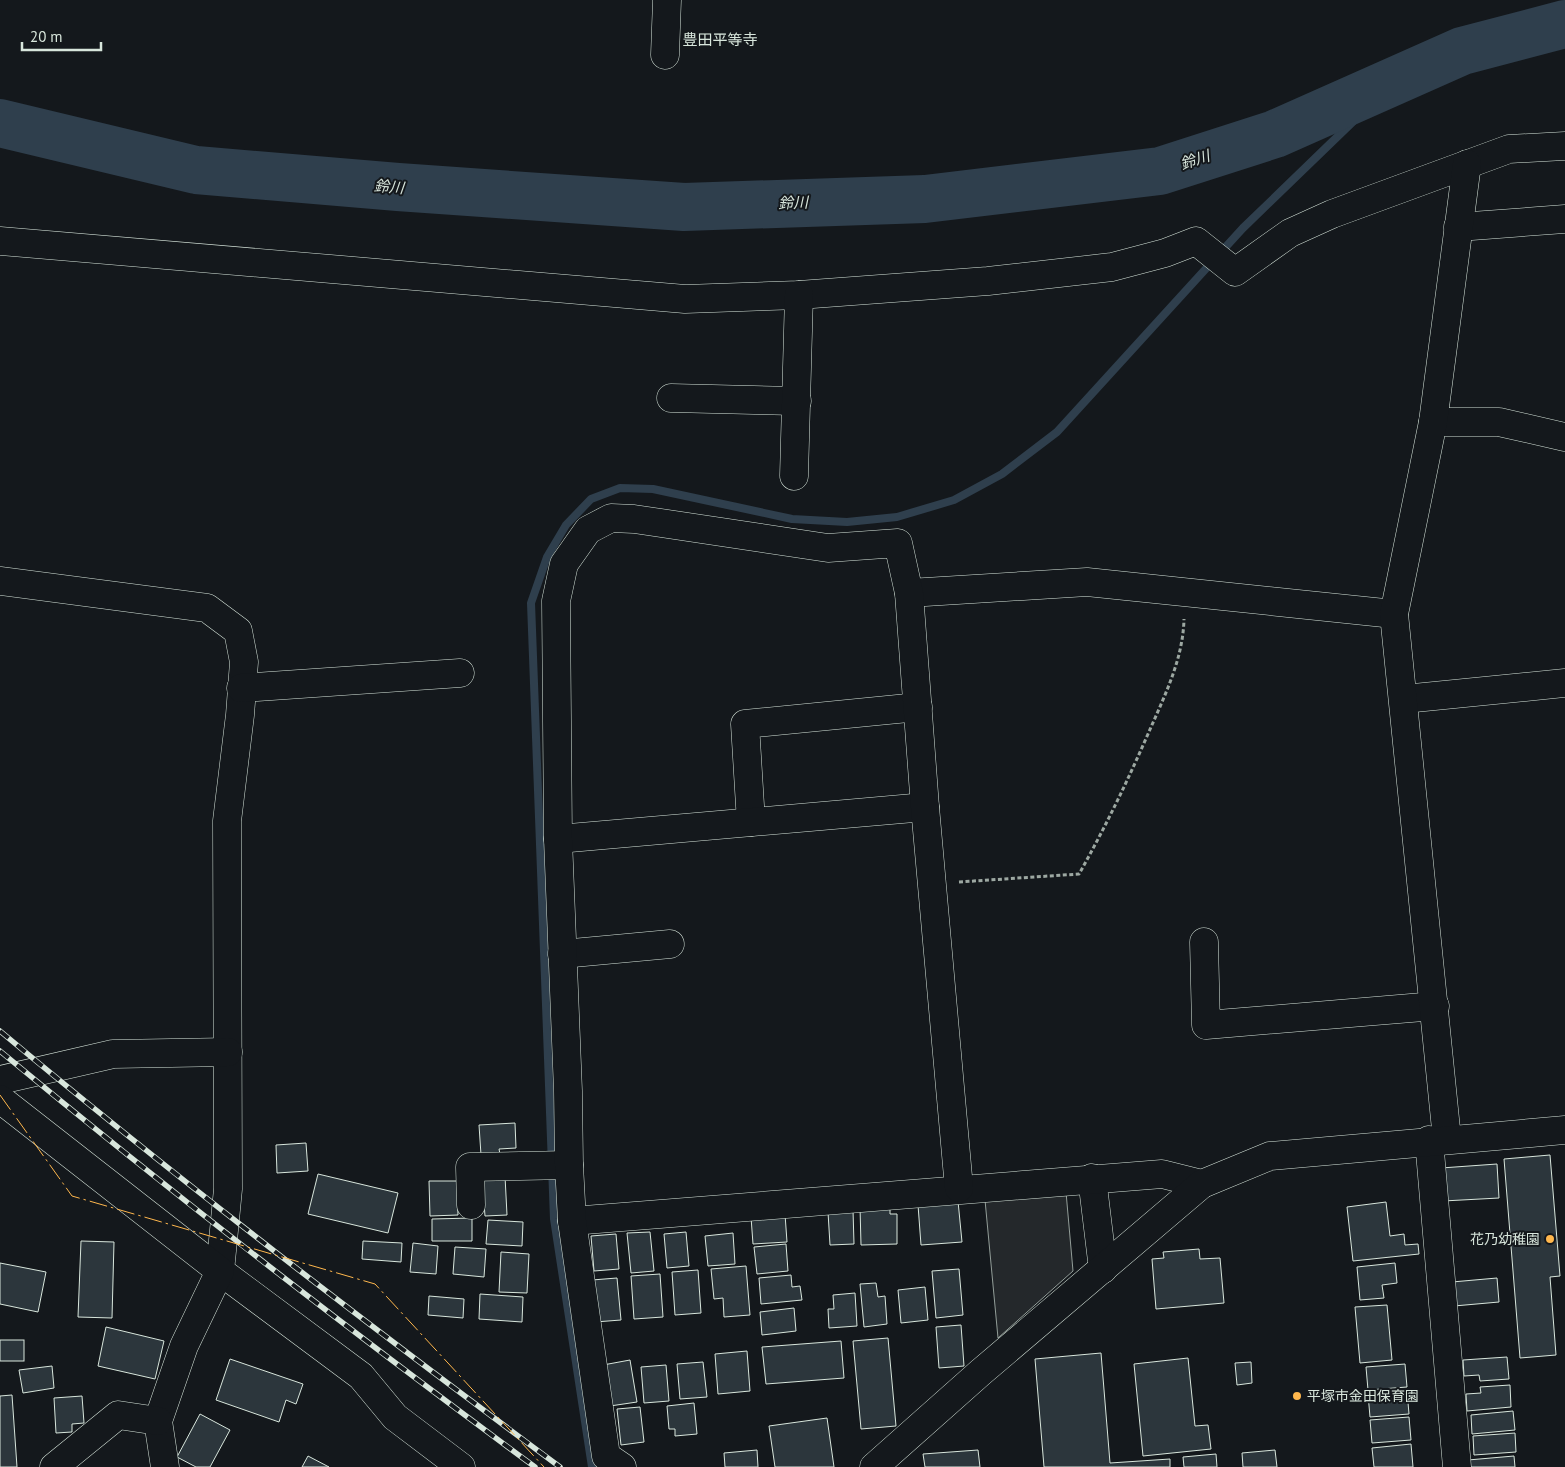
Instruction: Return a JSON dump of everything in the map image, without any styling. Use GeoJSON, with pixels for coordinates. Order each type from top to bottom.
{"type":"FeatureCollection","features":[{"type":"Feature","properties":{"kind":"street"},"geometry":{"type":"LineString","coordinates":[[665,55],[667,0]]}},
{"type":"Feature","properties":{"kind":"street"},"geometry":{"type":"LineString","coordinates":[[0,241],[685,299],[800,295],[988,281],[1112,267],[1196,241],[1235,272],[1290,233],[1332,214],[1508,149],[1565,146]]}},
{"type":"Feature","properties":{"kind":"street"},"geometry":{"type":"LineString","coordinates":[[1457,1467],[1438,1140],[1435,1006],[1394,614],[1433,422],[1466,164]]}},
{"type":"Feature","properties":{"kind":"street"},"geometry":{"type":"LineString","coordinates":[[1458,227],[1565,219]]}},
{"type":"Feature","properties":{"kind":"street"},"geometry":{"type":"LineString","coordinates":[[794,476],[800,295]]}},
{"type":"Feature","properties":{"kind":"street"},"geometry":{"type":"LineString","coordinates":[[671,398],[796,401]]}},
{"type":"Feature","properties":{"kind":"street"},"geometry":{"type":"LineString","coordinates":[[1433,422],[1499,422],[1565,437]]}},
{"type":"Feature","properties":{"kind":"street"},"geometry":{"type":"LineString","coordinates":[[622,1467],[606,1456],[572,1221],[568,1165],[558,839],[556,600],[564,564],[588,530],[611,518],[634,519],[828,548],[898,543],[909,593],[925,807],[959,1188]]}},
{"type":"Feature","properties":{"kind":"street"},"geometry":{"type":"LineString","coordinates":[[0,581],[207,608],[238,631],[244,662],[227,820],[228,1189],[220,1271],[184,1346],[158,1421],[165,1467]]}},
{"type":"Feature","properties":{"kind":"street"},"geometry":{"type":"LineString","coordinates":[[909,593],[1087,582],[1394,614]]}},
{"type":"Feature","properties":{"kind":"street"},"geometry":{"type":"LineString","coordinates":[[241,688],[460,673]]}},
{"type":"Feature","properties":{"kind":"street"},"geometry":{"type":"LineString","coordinates":[[1404,699],[1565,683]]}},
{"type":"Feature","properties":{"kind":"street"},"geometry":{"type":"LineString","coordinates":[[750,822],[745,724],[918,707]]}},
{"type":"Feature","properties":{"kind":"street"},"geometry":{"type":"LineString","coordinates":[[558,839],[925,807]]}},
{"type":"Feature","properties":{"kind":"street"},"geometry":{"type":"LineString","coordinates":[[1204,942],[1206,1025],[1435,1006]]}},
{"type":"Feature","properties":{"kind":"street"},"geometry":{"type":"LineString","coordinates":[[562,954],[670,944]]}},
{"type":"Feature","properties":{"kind":"street"},"geometry":{"type":"LineString","coordinates":[[0,1080],[113,1054],[228,1052]]}},
{"type":"Feature","properties":{"kind":"street"},"geometry":{"type":"LineString","coordinates":[[0,1099],[220,1271],[361,1376],[395,1416],[461,1467]]}},
{"type":"Feature","properties":{"kind":"street"},"geometry":{"type":"LineString","coordinates":[[874,1467],[981,1372],[1202,1184],[1270,1156],[1565,1130]]}},
{"type":"Feature","properties":{"kind":"street"},"geometry":{"type":"LineString","coordinates":[[471,1205],[470,1167],[568,1165]]}},
{"type":"Feature","properties":{"kind":"street"},"geometry":{"type":"LineString","coordinates":[[572,1221],[1092,1178],[1162,1174],[1202,1184]]}},
{"type":"Feature","properties":{"kind":"street"},"geometry":{"type":"LineString","coordinates":[[1092,1178],[1103,1269]]}},
{"type":"Feature","properties":{"kind":"street"},"geometry":{"type":"LineString","coordinates":[[54,1467],[118,1415],[158,1421]]}},
{"type":"Feature","properties":{"kind":"path"},"geometry":{"type":"LineString","coordinates":[[933,883],[1079,874],[1114,810],[1182,651],[1184,593]]}},
{"type":"Feature","properties":{"kind":"shaded area"},"geometry":{"type":"Polygon","coordinates":[[[1066,1192],[1073,1271],[998,1338],[985,1200],[1066,1192]]]}},
{"type":"Feature","properties":{"kind":"building"},"geometry":{"type":"Polygon","coordinates":[[[515,1123],[516,1148],[499,1149],[500,1154],[481,1155],[479,1125],[515,1123]]]}},
{"type":"Feature","properties":{"kind":"building"},"geometry":{"type":"Polygon","coordinates":[[[306,1143],[308,1171],[277,1173],[276,1145],[306,1143]]]}},
{"type":"Feature","properties":{"kind":"building"},"geometry":{"type":"Polygon","coordinates":[[[1550,1155],[1560,1276],[1550,1277],[1556,1355],[1520,1358],[1504,1159],[1550,1155]]]}},
{"type":"Feature","properties":{"kind":"building"},"geometry":{"type":"Polygon","coordinates":[[[1497,1164],[1499,1198],[1443,1201],[1441,1168],[1497,1164]]]}},
{"type":"Feature","properties":{"kind":"building"},"geometry":{"type":"Polygon","coordinates":[[[318,1174],[398,1193],[388,1233],[308,1214],[318,1174]]]}},
{"type":"Feature","properties":{"kind":"building"},"geometry":{"type":"Polygon","coordinates":[[[505,1176],[507,1215],[485,1216],[482,1177],[505,1176]]]}},
{"type":"Feature","properties":{"kind":"building"},"geometry":{"type":"Polygon","coordinates":[[[429,1181],[457,1181],[458,1215],[430,1216],[429,1181]]]}},
{"type":"Feature","properties":{"kind":"building"},"geometry":{"type":"Polygon","coordinates":[[[958,1201],[962,1242],[921,1245],[918,1205],[958,1201]]]}},
{"type":"Feature","properties":{"kind":"building"},"geometry":{"type":"Polygon","coordinates":[[[1386,1202],[1390,1236],[1404,1234],[1405,1245],[1418,1244],[1419,1254],[1353,1261],[1347,1207],[1386,1202]]]}},
{"type":"Feature","properties":{"kind":"building"},"geometry":{"type":"Polygon","coordinates":[[[860,1207],[890,1207],[890,1214],[897,1214],[897,1244],[861,1245],[860,1207]]]}},
{"type":"Feature","properties":{"kind":"building"},"geometry":{"type":"Polygon","coordinates":[[[853,1210],[854,1244],[830,1245],[828,1212],[853,1210]]]}},
{"type":"Feature","properties":{"kind":"building"},"geometry":{"type":"Polygon","coordinates":[[[785,1214],[787,1242],[753,1244],[751,1217],[785,1214]]]}},
{"type":"Feature","properties":{"kind":"building"},"geometry":{"type":"Polygon","coordinates":[[[472,1218],[472,1241],[432,1241],[432,1219],[472,1218]]]}},
{"type":"Feature","properties":{"kind":"building"},"geometry":{"type":"Polygon","coordinates":[[[488,1220],[523,1222],[522,1246],[486,1244],[488,1220]]]}},
{"type":"Feature","properties":{"kind":"building"},"geometry":{"type":"Polygon","coordinates":[[[650,1232],[654,1271],[631,1273],[627,1233],[650,1232]]]}},
{"type":"Feature","properties":{"kind":"building"},"geometry":{"type":"Polygon","coordinates":[[[686,1232],[689,1266],[667,1268],[664,1234],[686,1232]]]}},
{"type":"Feature","properties":{"kind":"building"},"geometry":{"type":"Polygon","coordinates":[[[733,1233],[735,1264],[708,1266],[705,1236],[733,1233]]]}},
{"type":"Feature","properties":{"kind":"building"},"geometry":{"type":"Polygon","coordinates":[[[616,1234],[619,1269],[594,1271],[591,1236],[616,1234]]]}},
{"type":"Feature","properties":{"kind":"building"},"geometry":{"type":"Polygon","coordinates":[[[81,1241],[114,1242],[112,1318],[78,1317],[81,1241]]]}},
{"type":"Feature","properties":{"kind":"building"},"geometry":{"type":"Polygon","coordinates":[[[363,1241],[402,1243],[401,1262],[362,1259],[363,1241]]]}},
{"type":"Feature","properties":{"kind":"building"},"geometry":{"type":"Polygon","coordinates":[[[413,1243],[438,1246],[436,1274],[410,1272],[413,1243]]]}},
{"type":"Feature","properties":{"kind":"building"},"geometry":{"type":"Polygon","coordinates":[[[786,1244],[788,1271],[757,1274],[754,1247],[786,1244]]]}},
{"type":"Feature","properties":{"kind":"building"},"geometry":{"type":"Polygon","coordinates":[[[455,1247],[486,1249],[484,1277],[453,1274],[455,1247]]]}},
{"type":"Feature","properties":{"kind":"building"},"geometry":{"type":"Polygon","coordinates":[[[1199,1249],[1200,1259],[1220,1258],[1224,1303],[1156,1309],[1152,1259],[1164,1258],[1163,1252],[1199,1249]]]}},
{"type":"Feature","properties":{"kind":"building"},"geometry":{"type":"Polygon","coordinates":[[[501,1252],[529,1254],[527,1293],[499,1292],[501,1252]]]}},
{"type":"Feature","properties":{"kind":"building"},"geometry":{"type":"Polygon","coordinates":[[[0,1263],[46,1272],[38,1312],[0,1304],[0,1263]]]}},
{"type":"Feature","properties":{"kind":"building"},"geometry":{"type":"Polygon","coordinates":[[[1395,1263],[1397,1283],[1382,1285],[1384,1298],[1360,1300],[1357,1267],[1395,1263]]]}},
{"type":"Feature","properties":{"kind":"building"},"geometry":{"type":"Polygon","coordinates":[[[746,1266],[750,1315],[724,1317],[723,1298],[714,1299],[711,1269],[746,1266]]]}},
{"type":"Feature","properties":{"kind":"building"},"geometry":{"type":"Polygon","coordinates":[[[959,1269],[963,1315],[936,1318],[932,1271],[959,1269]]]}},
{"type":"Feature","properties":{"kind":"building"},"geometry":{"type":"Polygon","coordinates":[[[698,1270],[701,1313],[675,1315],[672,1272],[698,1270]]]}},
{"type":"Feature","properties":{"kind":"building"},"geometry":{"type":"Polygon","coordinates":[[[660,1274],[663,1317],[634,1319],[631,1276],[660,1274]]]}},
{"type":"Feature","properties":{"kind":"building"},"geometry":{"type":"Polygon","coordinates":[[[791,1275],[792,1287],[800,1286],[802,1300],[761,1304],[759,1278],[791,1275]]]}},
{"type":"Feature","properties":{"kind":"building"},"geometry":{"type":"Polygon","coordinates":[[[617,1278],[621,1320],[595,1322],[592,1280],[617,1278]]]}},
{"type":"Feature","properties":{"kind":"building"},"geometry":{"type":"Polygon","coordinates":[[[1497,1278],[1499,1302],[1454,1306],[1452,1282],[1497,1278]]]}},
{"type":"Feature","properties":{"kind":"building"},"geometry":{"type":"Polygon","coordinates":[[[876,1283],[878,1297],[885,1296],[887,1324],[864,1327],[860,1284],[876,1283]]]}},
{"type":"Feature","properties":{"kind":"building"},"geometry":{"type":"Polygon","coordinates":[[[925,1287],[928,1320],[901,1323],[898,1290],[925,1287]]]}},
{"type":"Feature","properties":{"kind":"building"},"geometry":{"type":"Polygon","coordinates":[[[855,1293],[857,1326],[829,1328],[828,1309],[834,1309],[833,1295],[855,1293]]]}},
{"type":"Feature","properties":{"kind":"building"},"geometry":{"type":"Polygon","coordinates":[[[480,1294],[523,1297],[522,1322],[479,1319],[480,1294]]]}},
{"type":"Feature","properties":{"kind":"building"},"geometry":{"type":"Polygon","coordinates":[[[429,1296],[464,1299],[463,1318],[428,1315],[429,1296]]]}},
{"type":"Feature","properties":{"kind":"building"},"geometry":{"type":"Polygon","coordinates":[[[1387,1305],[1392,1360],[1360,1363],[1355,1307],[1387,1305]]]}},
{"type":"Feature","properties":{"kind":"building"},"geometry":{"type":"Polygon","coordinates":[[[794,1308],[796,1331],[762,1335],[760,1312],[794,1308]]]}},
{"type":"Feature","properties":{"kind":"building"},"geometry":{"type":"Polygon","coordinates":[[[961,1325],[964,1366],[939,1368],[936,1327],[961,1325]]]}},
{"type":"Feature","properties":{"kind":"building"},"geometry":{"type":"Polygon","coordinates":[[[106,1327],[164,1341],[155,1379],[98,1366],[106,1327]]]}},
{"type":"Feature","properties":{"kind":"building"},"geometry":{"type":"Polygon","coordinates":[[[888,1338],[896,1426],[861,1429],[853,1341],[888,1338]]]}},
{"type":"Feature","properties":{"kind":"building"},"geometry":{"type":"Polygon","coordinates":[[[0,1340],[24,1340],[24,1361],[0,1361],[0,1340]]]}},
{"type":"Feature","properties":{"kind":"building"},"geometry":{"type":"Polygon","coordinates":[[[841,1341],[844,1378],[766,1384],[762,1347],[841,1341]]]}},
{"type":"Feature","properties":{"kind":"building"},"geometry":{"type":"Polygon","coordinates":[[[747,1351],[750,1391],[718,1394],[715,1354],[747,1351]]]}},
{"type":"Feature","properties":{"kind":"building"},"geometry":{"type":"Polygon","coordinates":[[[1101,1353],[1110,1463],[1170,1459],[1170,1467],[1044,1467],[1035,1359],[1101,1353]]]}},
{"type":"Feature","properties":{"kind":"building"},"geometry":{"type":"Polygon","coordinates":[[[1507,1357],[1509,1379],[1480,1381],[1479,1375],[1464,1376],[1463,1360],[1507,1357]]]}},
{"type":"Feature","properties":{"kind":"building"},"geometry":{"type":"Polygon","coordinates":[[[1188,1358],[1195,1426],[1208,1425],[1211,1449],[1143,1456],[1134,1364],[1188,1358]]]}},
{"type":"Feature","properties":{"kind":"building"},"geometry":{"type":"Polygon","coordinates":[[[230,1359],[303,1384],[296,1404],[286,1400],[279,1422],[216,1400],[230,1359]]]}},
{"type":"Feature","properties":{"kind":"building"},"geometry":{"type":"Polygon","coordinates":[[[630,1360],[637,1402],[610,1406],[603,1365],[630,1360]]]}},
{"type":"Feature","properties":{"kind":"building"},"geometry":{"type":"Polygon","coordinates":[[[703,1362],[707,1397],[680,1399],[677,1364],[703,1362]]]}},
{"type":"Feature","properties":{"kind":"building"},"geometry":{"type":"Polygon","coordinates":[[[1251,1362],[1252,1383],[1237,1385],[1235,1363],[1251,1362]]]}},
{"type":"Feature","properties":{"kind":"building"},"geometry":{"type":"Polygon","coordinates":[[[1405,1364],[1407,1387],[1368,1390],[1366,1367],[1405,1364]]]}},
{"type":"Feature","properties":{"kind":"building"},"geometry":{"type":"Polygon","coordinates":[[[666,1365],[669,1401],[644,1403],[641,1367],[666,1365]]]}},
{"type":"Feature","properties":{"kind":"building"},"geometry":{"type":"Polygon","coordinates":[[[52,1366],[54,1388],[23,1393],[19,1370],[52,1366]]]}},
{"type":"Feature","properties":{"kind":"building"},"geometry":{"type":"Polygon","coordinates":[[[1510,1385],[1511,1407],[1467,1411],[1466,1394],[1481,1393],[1480,1387],[1510,1385]]]}},
{"type":"Feature","properties":{"kind":"building"},"geometry":{"type":"Polygon","coordinates":[[[1407,1391],[1409,1414],[1370,1417],[1368,1394],[1407,1391]]]}},
{"type":"Feature","properties":{"kind":"building"},"geometry":{"type":"Polygon","coordinates":[[[12,1395],[17,1467],[0,1467],[0,1396],[12,1395]]]}},
{"type":"Feature","properties":{"kind":"building"},"geometry":{"type":"Polygon","coordinates":[[[82,1396],[84,1423],[72,1424],[72,1432],[56,1433],[54,1398],[82,1396]]]}},
{"type":"Feature","properties":{"kind":"building"},"geometry":{"type":"Polygon","coordinates":[[[694,1403],[697,1434],[675,1436],[675,1429],[669,1429],[667,1406],[694,1403]]]}},
{"type":"Feature","properties":{"kind":"building"},"geometry":{"type":"Polygon","coordinates":[[[640,1407],[644,1442],[621,1445],[617,1409],[640,1407]]]}},
{"type":"Feature","properties":{"kind":"building"},"geometry":{"type":"Polygon","coordinates":[[[1513,1411],[1515,1430],[1472,1434],[1471,1415],[1513,1411]]]}},
{"type":"Feature","properties":{"kind":"building"},"geometry":{"type":"Polygon","coordinates":[[[200,1414],[230,1430],[210,1467],[196,1467],[177,1457],[200,1414]]]}},
{"type":"Feature","properties":{"kind":"building"},"geometry":{"type":"Polygon","coordinates":[[[1409,1417],[1411,1440],[1372,1443],[1370,1420],[1409,1417]]]}},
{"type":"Feature","properties":{"kind":"building"},"geometry":{"type":"Polygon","coordinates":[[[827,1418],[834,1467],[775,1467],[769,1426],[827,1418]]]}},
{"type":"Feature","properties":{"kind":"building"},"geometry":{"type":"Polygon","coordinates":[[[1515,1433],[1516,1452],[1474,1455],[1473,1436],[1515,1433]]]}},
{"type":"Feature","properties":{"kind":"building"},"geometry":{"type":"Polygon","coordinates":[[[1411,1444],[1413,1467],[1374,1467],[1372,1448],[1411,1444]]]}},
{"type":"Feature","properties":{"kind":"building"},"geometry":{"type":"Polygon","coordinates":[[[757,1450],[758,1467],[725,1467],[724,1453],[757,1450]]]}},
{"type":"Feature","properties":{"kind":"building"},"geometry":{"type":"Polygon","coordinates":[[[978,1450],[980,1467],[925,1467],[923,1454],[978,1450]]]}},
{"type":"Feature","properties":{"kind":"building"},"geometry":{"type":"Polygon","coordinates":[[[1275,1450],[1277,1467],[1243,1467],[1242,1453],[1275,1450]]]}},
{"type":"Feature","properties":{"kind":"building"},"geometry":{"type":"Polygon","coordinates":[[[1216,1454],[1217,1467],[1184,1467],[1183,1457],[1216,1454]]]}},
{"type":"Feature","properties":{"kind":"building"},"geometry":{"type":"Polygon","coordinates":[[[308,1456],[329,1467],[302,1467],[308,1456]]]}},
{"type":"Feature","properties":{"kind":"building"},"geometry":{"type":"Polygon","coordinates":[[[1514,1456],[1515,1467],[1468,1467],[1468,1460],[1514,1456]]]}},
{"type":"Feature","properties":{"kind":"waterway","name":"鈴川"},"geometry":{"type":"LineString","coordinates":[[0,123],[196,170],[398,187],[684,207],[925,199],[1160,171],[1275,134],[1462,51],[1565,24]]}},
{"type":"Feature","properties":{"kind":"waterway"},"geometry":{"type":"LineString","coordinates":[[592,1467],[554,1219],[531,603],[547,557],[566,525],[591,499],[620,488],[653,489],[792,519],[847,522],[897,517],[954,500],[1002,474],[1057,432],[1243,228],[1396,80]]}},
{"type":"Feature","properties":{"kind":"railway"},"geometry":{"type":"LineString","coordinates":[[0,1031],[277,1253],[560,1467]]}},
{"type":"Feature","properties":{"kind":"railway"},"geometry":{"type":"LineString","coordinates":[[0,1051],[264,1263],[535,1467]]}},
{"type":"Feature","properties":{"kind":"power"},"geometry":{"type":"LineString","coordinates":[[0,1095],[72,1196],[375,1284],[544,1467]]}},
{"type":"Feature","properties":{"kind":"place","name":"花乃幼稚園"},"geometry":{"type":"Point","coordinates":[1550,1239]}},
{"type":"Feature","properties":{"kind":"place","name":"平塚市金田保育園"},"geometry":{"type":"Point","coordinates":[1297,1396]}},
{"type":"Feature","properties":{"kind":"district","name":"豊田平等寺"},"geometry":{"type":"Point","coordinates":[720,40]}}]}
